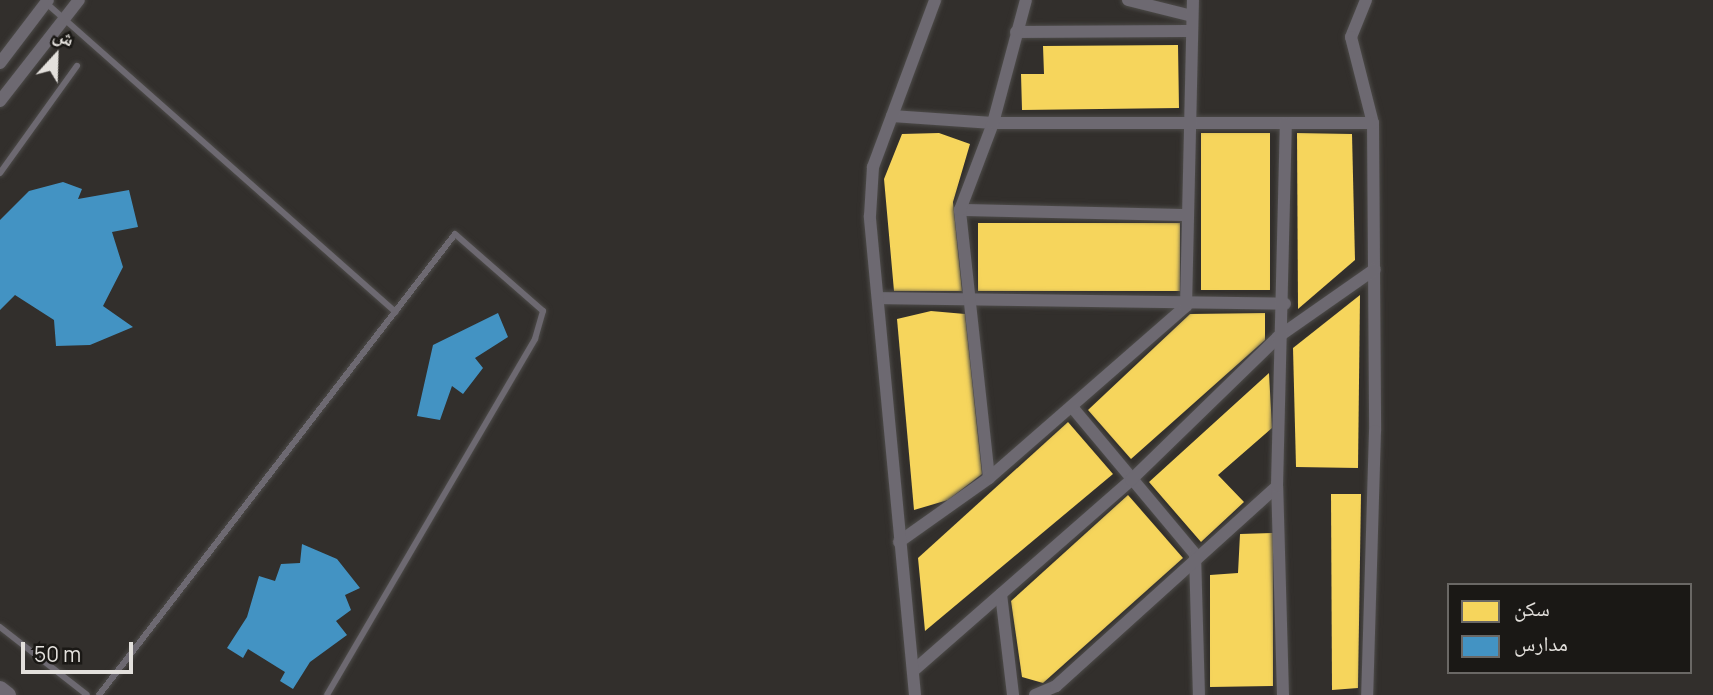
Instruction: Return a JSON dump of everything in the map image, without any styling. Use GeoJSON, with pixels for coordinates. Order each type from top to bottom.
{"type":"FeatureCollection","features":[{"type":"Feature","properties":{"kind":"main road"},"geometry":{"type":"LineString","coordinates":[[0,689],[8,695]]}},
{"type":"Feature","properties":{"kind":"street"},"geometry":{"type":"LineString","coordinates":[[0,101],[79,0]]}},
{"type":"Feature","properties":{"kind":"street"},"geometry":{"type":"LineString","coordinates":[[915,695],[878,298],[873,167],[935,0]]}},
{"type":"Feature","properties":{"kind":"street"},"geometry":{"type":"LineString","coordinates":[[989,478],[967,300],[960,210],[993,123],[1026,0]]}},
{"type":"Feature","properties":{"kind":"street"},"geometry":{"type":"LineString","coordinates":[[1128,0],[1188,15]]}},
{"type":"Feature","properties":{"kind":"street"},"geometry":{"type":"LineString","coordinates":[[899,542],[989,478],[1186,306],[1191,125],[1188,15],[1193,0]]}},
{"type":"Feature","properties":{"kind":"street"},"geometry":{"type":"LineString","coordinates":[[1366,0],[1355,17],[1352,58],[1373,123],[1375,269],[1367,695]]}},
{"type":"Feature","properties":{"kind":"street"},"geometry":{"type":"LineString","coordinates":[[0,63],[45,1]]}},
{"type":"Feature","properties":{"kind":"street"},"geometry":{"type":"LineString","coordinates":[[1016,32],[1188,31]]}},
{"type":"Feature","properties":{"kind":"street"},"geometry":{"type":"LineString","coordinates":[[892,116],[993,123],[1373,123]]}},
{"type":"Feature","properties":{"kind":"street"},"geometry":{"type":"LineString","coordinates":[[1283,695],[1277,486],[1278,337],[1285,304],[1286,123]]}},
{"type":"Feature","properties":{"kind":"street"},"geometry":{"type":"LineString","coordinates":[[960,210],[1187,215]]}},
{"type":"Feature","properties":{"kind":"street"},"geometry":{"type":"LineString","coordinates":[[913,671],[1131,480],[1278,337],[1375,269]]}},
{"type":"Feature","properties":{"kind":"street"},"geometry":{"type":"LineString","coordinates":[[878,298],[1186,306],[1285,304]]}},
{"type":"Feature","properties":{"kind":"street"},"geometry":{"type":"LineString","coordinates":[[1072,407],[1195,554],[1199,695]]}},
{"type":"Feature","properties":{"kind":"street"},"geometry":{"type":"LineString","coordinates":[[1035,695],[1056,686],[1195,554],[1277,486]]}},
{"type":"Feature","properties":{"kind":"street"},"geometry":{"type":"LineString","coordinates":[[1001,594],[1013,695]]}},
{"type":"Feature","properties":{"kind":"lane"},"geometry":{"type":"LineString","coordinates":[[45,1],[66,16],[396,312]]}},
{"type":"Feature","properties":{"kind":"lane"},"geometry":{"type":"LineString","coordinates":[[0,173],[77,66]]}},
{"type":"Feature","properties":{"kind":"lane"},"geometry":{"type":"LineString","coordinates":[[99,695],[455,234],[543,311],[535,339],[327,695]]}},
{"type":"Feature","properties":{"kind":"lane"},"geometry":{"type":"LineString","coordinates":[[0,627],[87,695]]}},
{"type":"Feature","properties":{"kind":"building: سكن"},"geometry":{"type":"Polygon","coordinates":[[[1178,45],[1179,108],[1022,110],[1021,74],[1044,74],[1043,46],[1178,45]]]}},
{"type":"Feature","properties":{"kind":"building: سكن"},"geometry":{"type":"Polygon","coordinates":[[[939,133],[970,144],[953,202],[962,291],[894,291],[884,179],[902,134],[939,133]]]}},
{"type":"Feature","properties":{"kind":"building: سكن"},"geometry":{"type":"Polygon","coordinates":[[[1201,133],[1270,133],[1270,290],[1201,290],[1201,133]]]}},
{"type":"Feature","properties":{"kind":"building: سكن"},"geometry":{"type":"Polygon","coordinates":[[[1297,133],[1352,134],[1355,260],[1298,309],[1297,133]]]}},
{"type":"Feature","properties":{"kind":"building: سكن"},"geometry":{"type":"Polygon","coordinates":[[[978,223],[1180,223],[1180,291],[978,291],[978,223]]]}},
{"type":"Feature","properties":{"kind":"building: سكن"},"geometry":{"type":"Polygon","coordinates":[[[1360,295],[1358,468],[1296,467],[1293,348],[1360,295]]]}},
{"type":"Feature","properties":{"kind":"building: سكن"},"geometry":{"type":"Polygon","coordinates":[[[931,311],[965,314],[982,474],[948,500],[914,510],[897,319],[931,311]]]}},
{"type":"Feature","properties":{"kind":"building: سكن"},"geometry":{"type":"Polygon","coordinates":[[[1265,313],[1265,340],[1131,459],[1088,410],[1190,314],[1265,313]]]}},
{"type":"Feature","properties":{"kind":"building: سكن"},"geometry":{"type":"Polygon","coordinates":[[[1269,373],[1272,428],[1218,475],[1244,502],[1201,542],[1149,482],[1269,373]]]}},
{"type":"Feature","properties":{"kind":"building: سكن"},"geometry":{"type":"Polygon","coordinates":[[[1068,422],[1113,474],[925,631],[918,558],[1068,422]]]}},
{"type":"Feature","properties":{"kind":"building: سكن"},"geometry":{"type":"Polygon","coordinates":[[[1331,494],[1361,494],[1358,688],[1332,690],[1331,494]]]}},
{"type":"Feature","properties":{"kind":"building: سكن"},"geometry":{"type":"Polygon","coordinates":[[[1128,495],[1183,558],[1043,683],[1022,677],[1011,601],[1128,495]]]}},
{"type":"Feature","properties":{"kind":"building: سكن"},"geometry":{"type":"Polygon","coordinates":[[[1273,533],[1273,686],[1210,687],[1210,575],[1238,573],[1240,534],[1273,533]]]}},
{"type":"Feature","properties":{"kind":"building: مدارس"},"geometry":{"type":"Polygon","coordinates":[[[63,182],[82,189],[78,199],[129,190],[138,227],[112,232],[123,267],[103,306],[133,327],[90,345],[56,346],[54,320],[15,295],[0,310],[0,220],[29,191],[63,182]]]}},
{"type":"Feature","properties":{"kind":"building: مدارس"},"geometry":{"type":"Polygon","coordinates":[[[498,313],[508,337],[475,358],[483,368],[463,394],[452,386],[440,420],[417,416],[433,345],[498,313]]]}},
{"type":"Feature","properties":{"kind":"building: مدارس"},"geometry":{"type":"Polygon","coordinates":[[[302,544],[337,559],[360,588],[345,595],[351,610],[336,621],[347,635],[310,662],[293,689],[280,681],[285,672],[248,649],[243,658],[227,648],[247,617],[259,576],[275,581],[281,564],[300,563],[302,544]]]}}]}
